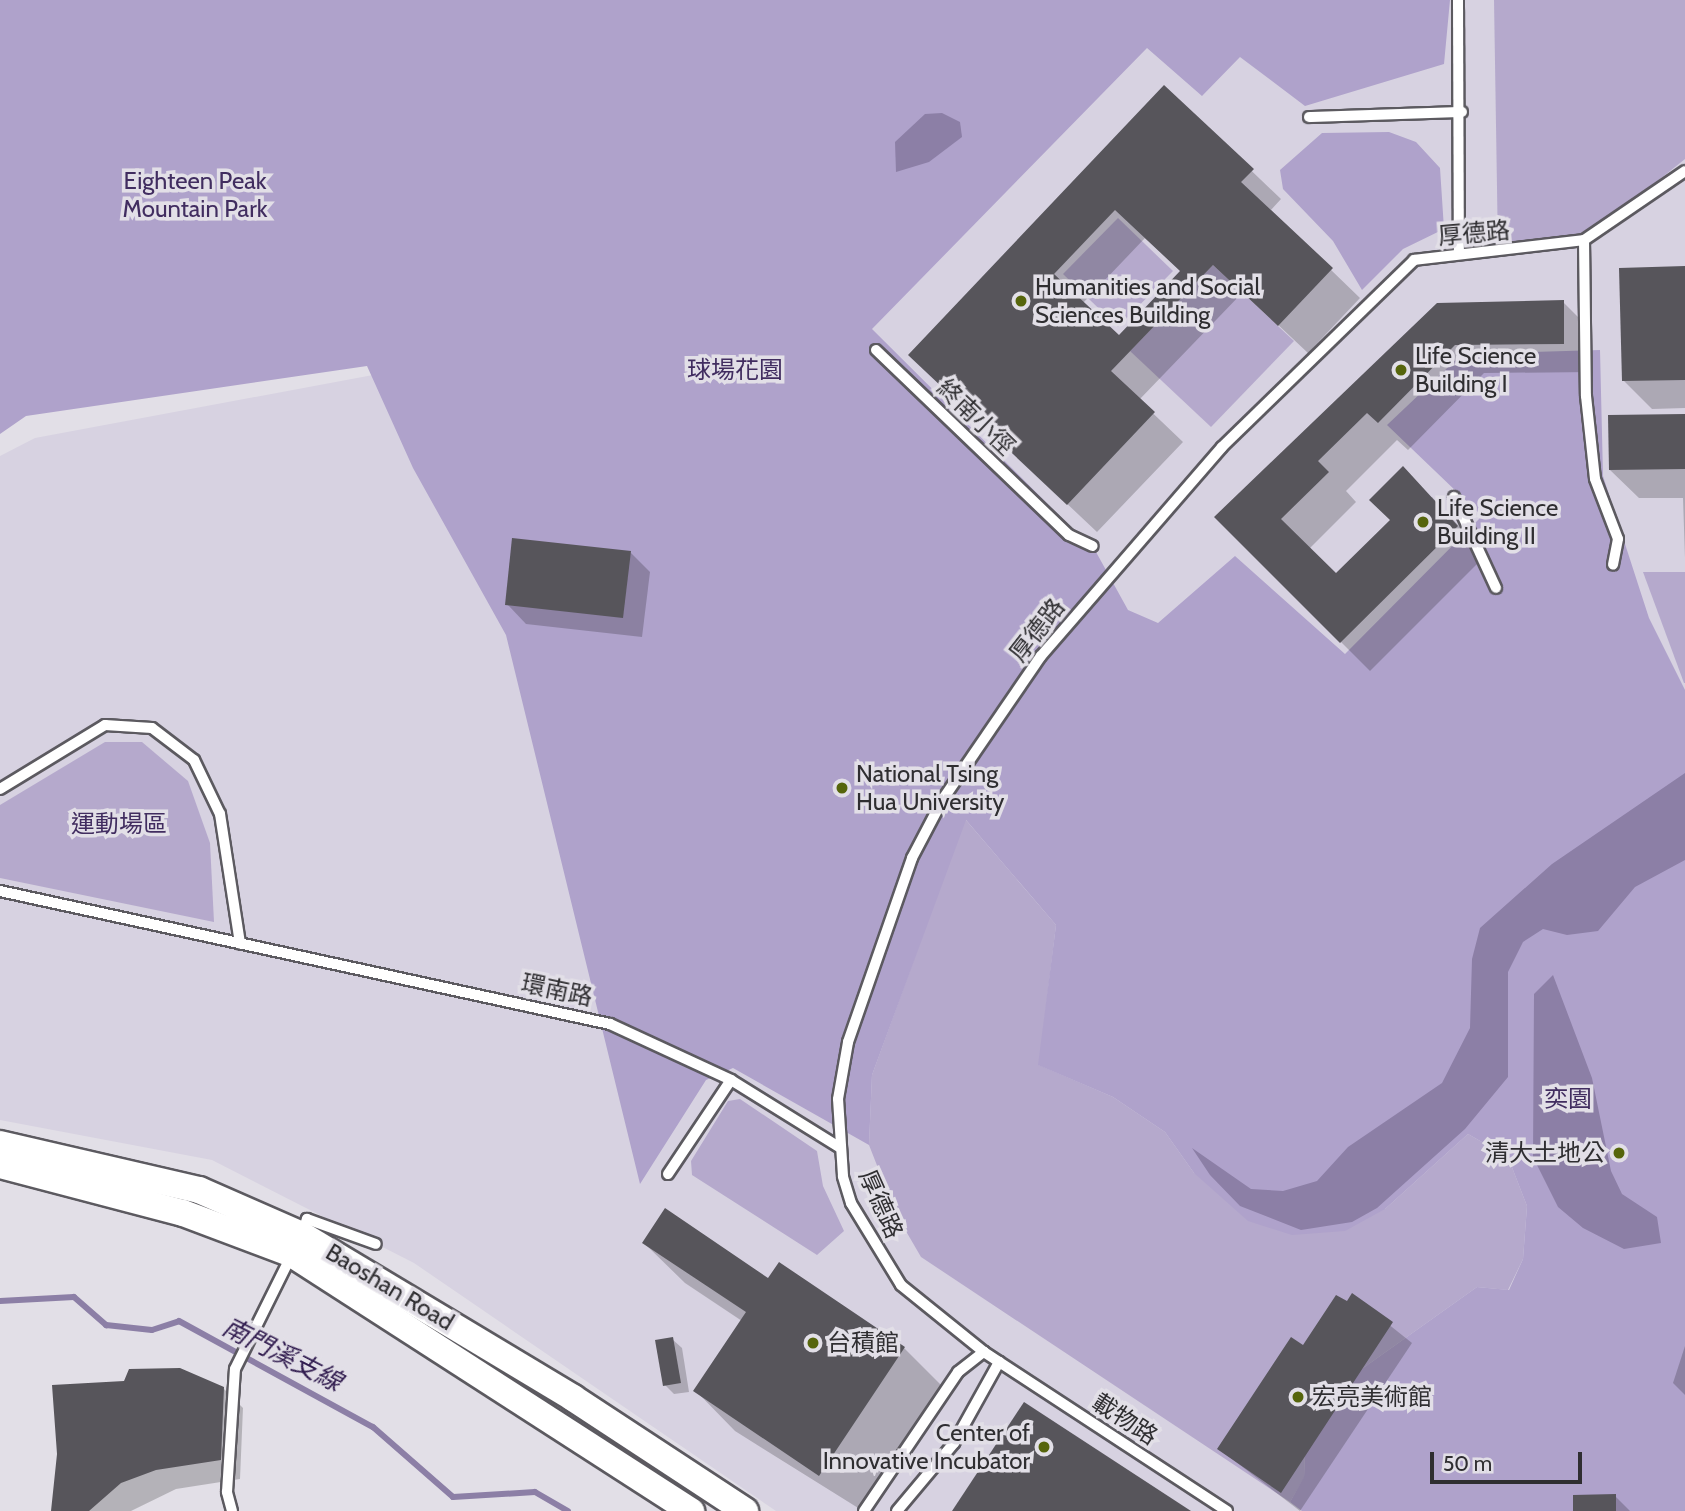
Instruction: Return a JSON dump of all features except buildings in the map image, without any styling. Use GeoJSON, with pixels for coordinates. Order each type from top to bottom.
{"type":"FeatureCollection","features":[{"type":"Feature","properties":{"kind":"street","name":"Baoshan Road"},"geometry":{"type":"LineString","coordinates":[[0,1160],[297,1244],[573,1398],[745,1511]]}},
{"type":"Feature","properties":{"kind":"street","name":"Baoshan Road"},"geometry":{"type":"LineString","coordinates":[[297,1244],[691,1511]]}},
{"type":"Feature","properties":{"kind":"lane"},"geometry":{"type":"LineString","coordinates":[[1458,0],[1462,112],[1459,251]]}},
{"type":"Feature","properties":{"kind":"lane"},"geometry":{"type":"LineString","coordinates":[[1310,117],[1462,112]]}},
{"type":"Feature","properties":{"kind":"lane","name":"厚德路"},"geometry":{"type":"LineString","coordinates":[[999,1362],[901,1285],[851,1203],[839,1147],[848,1042],[912,858],[943,799],[1041,656],[1223,447],[1414,261],[1459,251],[1584,240],[1685,171]]}},
{"type":"Feature","properties":{"kind":"lane"},"geometry":{"type":"LineString","coordinates":[[1584,240],[1586,396],[1595,479],[1618,539],[1613,565]]}},
{"type":"Feature","properties":{"kind":"lane","name":"終南小徑"},"geometry":{"type":"LineString","coordinates":[[876,350],[1046,514],[1093,546]]}},
{"type":"Feature","properties":{"kind":"lane"},"geometry":{"type":"LineString","coordinates":[[1454,497],[1496,588]]}},
{"type":"Feature","properties":{"kind":"lane"},"geometry":{"type":"LineString","coordinates":[[0,789],[105,725],[152,729],[194,760],[220,814],[240,943]]}},
{"type":"Feature","properties":{"kind":"lane","name":"環南路"},"geometry":{"type":"LineString","coordinates":[[0,891],[610,1024],[732,1080],[839,1147]]}},
{"type":"Feature","properties":{"kind":"lane"},"geometry":{"type":"LineString","coordinates":[[668,1174],[732,1080]]}},
{"type":"Feature","properties":{"kind":"lane"},"geometry":{"type":"LineString","coordinates":[[232,1511],[227,1492],[235,1369],[307,1219],[376,1244]]}},
{"type":"Feature","properties":{"kind":"lane"},"geometry":{"type":"LineString","coordinates":[[864,1511],[958,1372],[984,1352]]}},
{"type":"Feature","properties":{"kind":"lane"},"geometry":{"type":"LineString","coordinates":[[897,1511],[954,1443],[999,1362]]}},
{"type":"Feature","properties":{"kind":"lane","name":"載物路"},"geometry":{"type":"LineString","coordinates":[[999,1362],[1227,1511]]}},
{"type":"Feature","properties":{"kind":"shaded area","name":"National Tsing Hua University"},"geometry":{"type":"Polygon","coordinates":[[[510,0],[1685,0],[1685,1511],[776,1511],[414,1263],[212,1160],[0,1120],[0,456],[35,438],[464,358],[510,0]]]}},
{"type":"Feature","properties":{"kind":"shaded area"},"geometry":{"type":"Polygon","coordinates":[[[942,113],[960,122],[962,137],[929,162],[896,172],[895,142],[925,114],[942,113]]]}},
{"type":"Feature","properties":{"kind":"shaded area"},"geometry":{"type":"Polygon","coordinates":[[[1685,773],[1685,860],[1635,887],[1598,931],[1567,935],[1543,929],[1523,942],[1508,972],[1508,1077],[1465,1129],[1377,1208],[1352,1222],[1301,1230],[1240,1206],[1210,1175],[1192,1148],[1251,1189],[1283,1191],[1317,1181],[1348,1147],[1442,1083],[1470,1028],[1472,959],[1480,928],[1552,864],[1685,773]]]}},
{"type":"Feature","properties":{"kind":"shaded area"},"geometry":{"type":"Polygon","coordinates":[[[1553,975],[1592,1078],[1611,1171],[1622,1194],[1657,1217],[1661,1243],[1624,1249],[1583,1228],[1558,1207],[1533,1157],[1534,994],[1553,975]]]}},
{"type":"Feature","properties":{"kind":"green space"},"geometry":{"type":"Polygon","coordinates":[[[0,0],[1450,0],[1444,64],[1305,106],[1240,57],[1202,96],[1147,48],[872,329],[1096,552],[1128,610],[1158,623],[1235,556],[1345,654],[1482,516],[1387,425],[1462,354],[1600,350],[1603,476],[1649,618],[1685,690],[1685,1511],[1302,1511],[1290,1502],[1304,1477],[1307,1408],[1477,1287],[1509,1290],[1523,1259],[1527,1206],[1508,1157],[1468,1134],[1385,1209],[1345,1231],[1292,1235],[1248,1221],[1194,1173],[1165,1132],[1113,1097],[1038,1065],[1056,925],[966,820],[872,1075],[869,1145],[733,1068],[706,1080],[640,1184],[506,635],[413,468],[367,366],[26,416],[0,434],[0,0]]]}},
{"type":"Feature","properties":{"kind":"green space"},"geometry":{"type":"Polygon","coordinates":[[[1494,0],[1685,0],[1685,159],[1584,240],[1498,250],[1494,0]]]}},
{"type":"Feature","properties":{"kind":"green space"},"geometry":{"type":"Polygon","coordinates":[[[1389,132],[1416,142],[1440,168],[1444,229],[1403,249],[1362,290],[1333,241],[1283,189],[1280,170],[1322,133],[1389,132]]]}},
{"type":"Feature","properties":{"kind":"green space"},"geometry":{"type":"Polygon","coordinates":[[[1118,218],[1173,271],[1118,327],[1063,274],[1118,218]]]}},
{"type":"Feature","properties":{"kind":"green space"},"geometry":{"type":"Polygon","coordinates":[[[1213,265],[1294,341],[1211,427],[1130,351],[1213,265]]]}},
{"type":"Feature","properties":{"kind":"green space"},"geometry":{"type":"Polygon","coordinates":[[[1643,572],[1685,572],[1685,683],[1684,683],[1643,572]]]}},
{"type":"Feature","properties":{"kind":"green space","name":"運動場區"},"geometry":{"type":"Polygon","coordinates":[[[105,742],[142,742],[188,781],[210,843],[214,922],[0,878],[0,805],[105,742]]]}},
{"type":"Feature","properties":{"kind":"green space"},"geometry":{"type":"Polygon","coordinates":[[[965,819],[1056,925],[1039,1065],[1113,1097],[1165,1132],[1194,1173],[1385,1209],[1468,1134],[1508,1157],[1527,1206],[1523,1259],[1508,1290],[1477,1287],[1307,1408],[1304,1478],[1290,1502],[921,1257],[896,1214],[869,1145],[872,1075],[965,819]]]}},
{"type":"Feature","properties":{"kind":"green space"},"geometry":{"type":"Polygon","coordinates":[[[740,1099],[817,1151],[823,1186],[844,1231],[817,1255],[692,1175],[691,1161],[728,1101],[740,1099]]]}},
{"type":"Feature","properties":{"kind":"waterway","name":"南門溪支線"},"geometry":{"type":"LineString","coordinates":[[0,1301],[74,1297],[106,1325],[152,1330],[179,1321],[373,1427],[453,1497],[535,1492],[568,1511]]}},
{"type":"Feature","properties":{"kind":"place","name":"Humanities and Social Sciences Building"},"geometry":{"type":"Point","coordinates":[1021,301]}},
{"type":"Feature","properties":{"kind":"place","name":"Life Science Building I"},"geometry":{"type":"Point","coordinates":[1401,370]}},
{"type":"Feature","properties":{"kind":"place","name":"Life Science Building II"},"geometry":{"type":"Point","coordinates":[1423,522]}},
{"type":"Feature","properties":{"kind":"place","name":"National Tsing Hua University"},"geometry":{"type":"Point","coordinates":[842,788]}},
{"type":"Feature","properties":{"kind":"place","name":"清大土地公"},"geometry":{"type":"Point","coordinates":[1619,1153]}},
{"type":"Feature","properties":{"kind":"place","name":"台積館"},"geometry":{"type":"Point","coordinates":[813,1343]}},
{"type":"Feature","properties":{"kind":"place","name":"宏亮美術館"},"geometry":{"type":"Point","coordinates":[1298,1397]}},
{"type":"Feature","properties":{"kind":"place","name":"Center of Innovative Incubator"},"geometry":{"type":"Point","coordinates":[1044,1447]}},
{"type":"Feature","properties":{"kind":"park label","name":"Eighteen Peak Mountain Park"},"geometry":{"type":"Point","coordinates":[195,195]}},
{"type":"Feature","properties":{"kind":"park label","name":"球場花園"},"geometry":{"type":"Point","coordinates":[735,370]}},
{"type":"Feature","properties":{"kind":"park label","name":"奕園"},"geometry":{"type":"Point","coordinates":[1568,1099]}}]}
